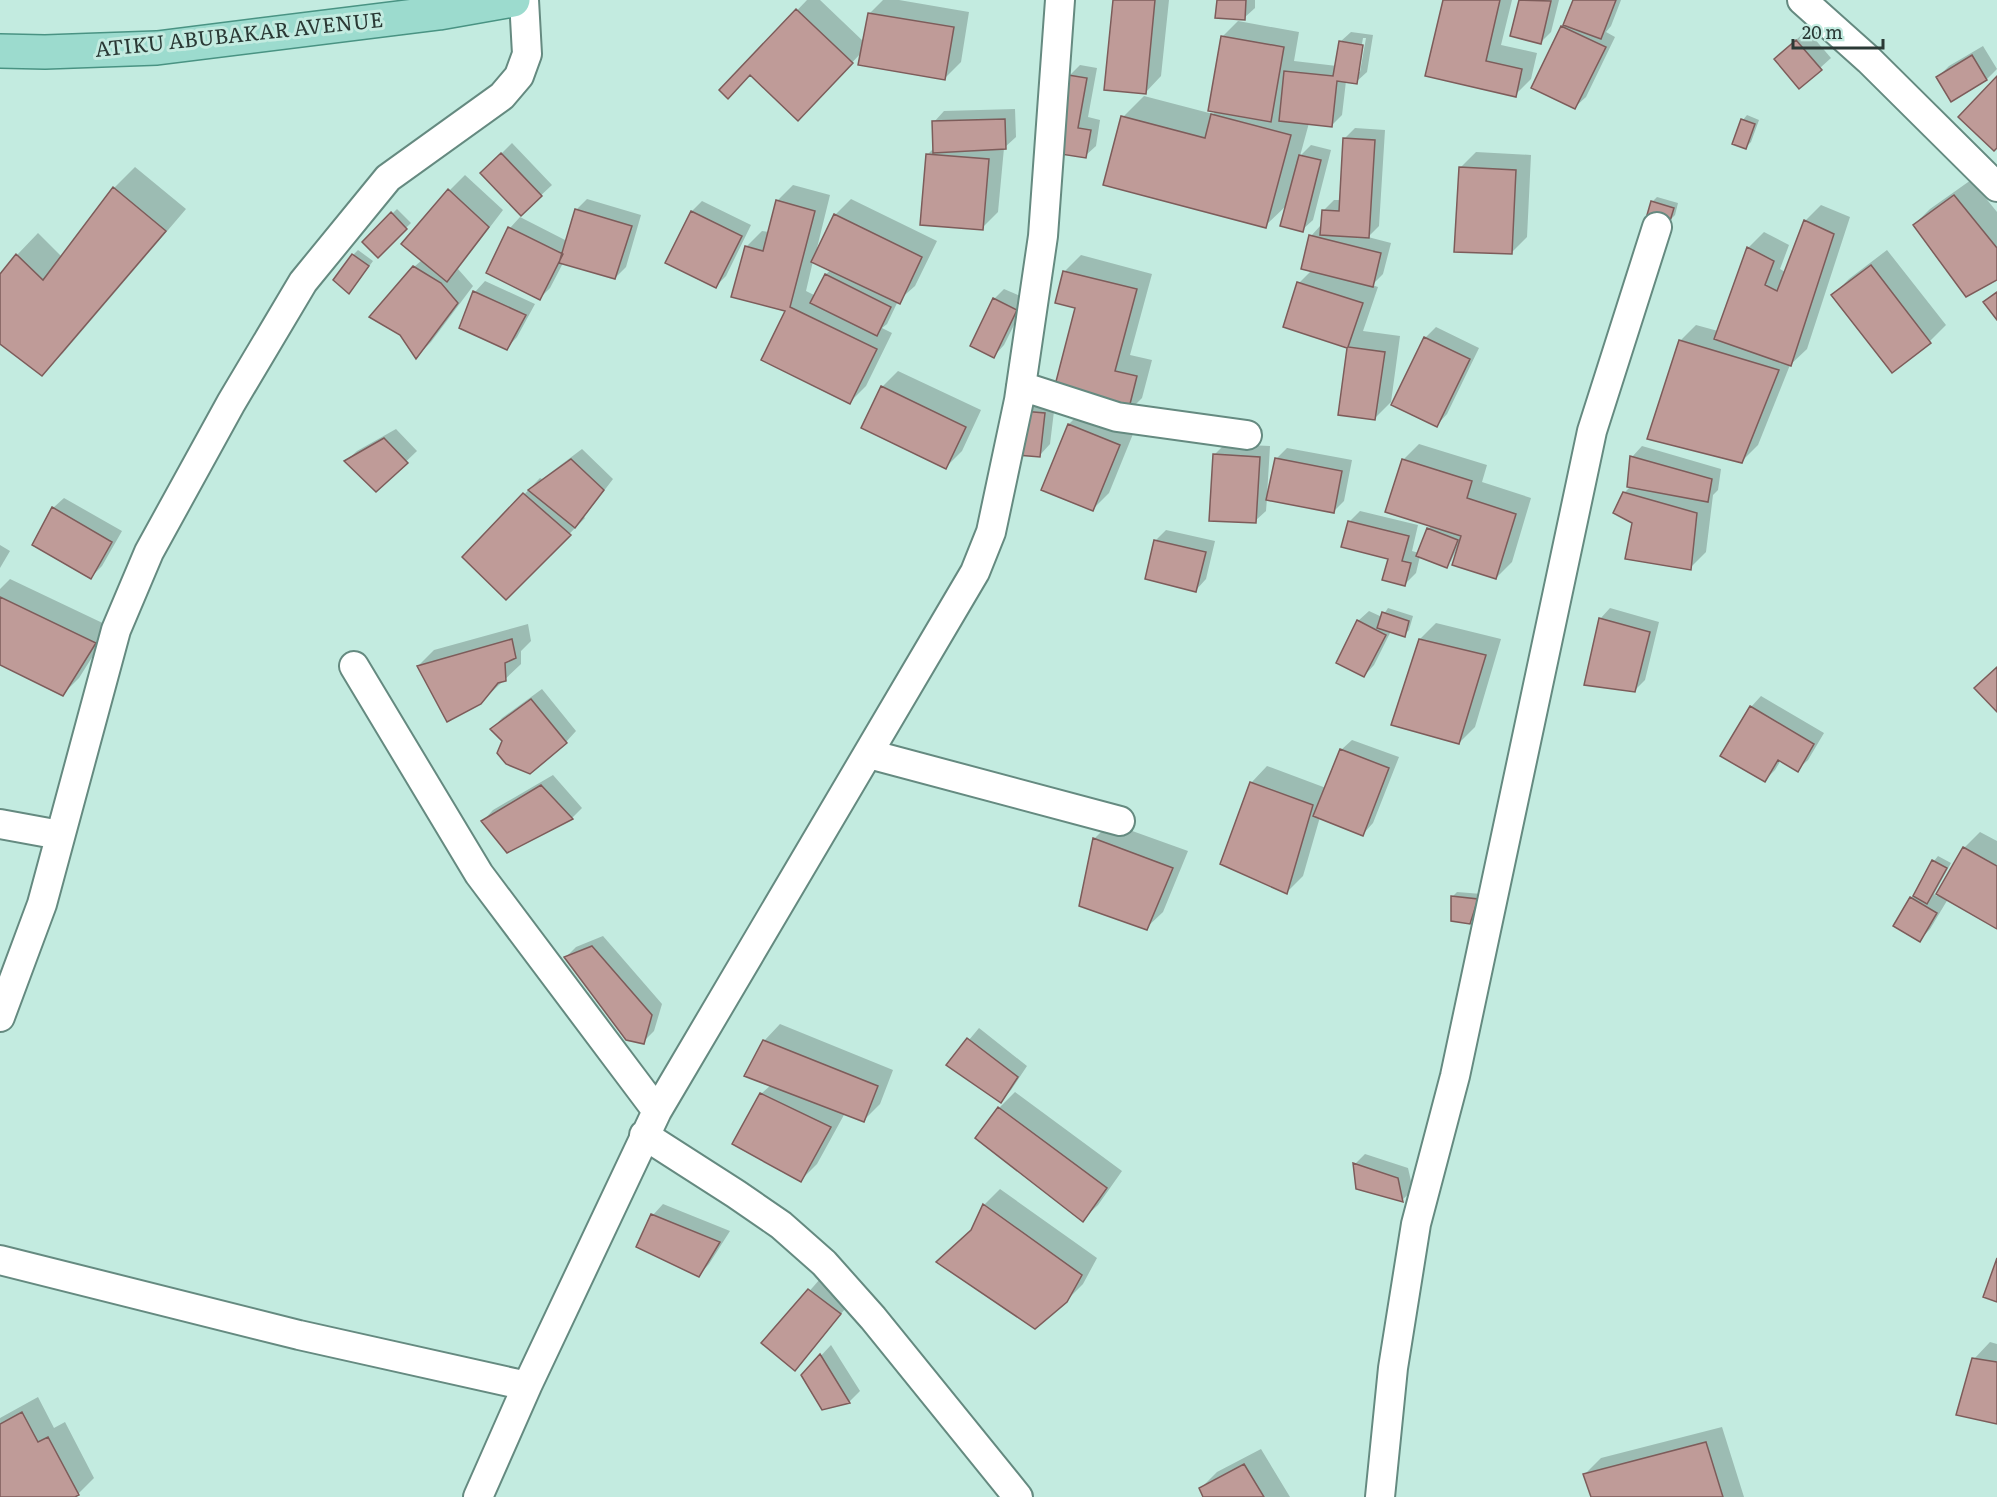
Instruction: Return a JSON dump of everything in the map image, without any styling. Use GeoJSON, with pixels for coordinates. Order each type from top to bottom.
{"type":"FeatureCollection","features":[{"type":"Feature","properties":{"kind":"main road","name":"ATIKU ABUBAKAR AVENUE"},"geometry":{"type":"LineString","coordinates":[[0,51],[45,52],[157,48],[439,13],[513,0]]}},
{"type":"Feature","properties":{"kind":"street"},"geometry":{"type":"LineString","coordinates":[[0,1017],[42,904],[116,630],[149,552],[231,403],[303,282],[388,178],[502,96],[519,76],[527,54],[524,0]]}},
{"type":"Feature","properties":{"kind":"street"},"geometry":{"type":"LineString","coordinates":[[478,1497],[527,1386],[650,1123],[975,572],[991,532],[1021,386],[1043,236],[1060,0]]}},
{"type":"Feature","properties":{"kind":"street"},"geometry":{"type":"LineString","coordinates":[[1802,0],[1869,60],[1997,187]]}},
{"type":"Feature","properties":{"kind":"street"},"geometry":{"type":"LineString","coordinates":[[1380,1497],[1393,1368],[1416,1224],[1455,1076],[1592,431],[1657,227]]}},
{"type":"Feature","properties":{"kind":"street"},"geometry":{"type":"LineString","coordinates":[[1021,386],[1117,417],[1247,435]]}},
{"type":"Feature","properties":{"kind":"street"},"geometry":{"type":"LineString","coordinates":[[354,666],[479,874],[650,1123],[781,1225],[824,1263],[880,1327],[1018,1497]]}},
{"type":"Feature","properties":{"kind":"street"},"geometry":{"type":"LineString","coordinates":[[868,754],[1120,821]]}},
{"type":"Feature","properties":{"kind":"street"},"geometry":{"type":"LineString","coordinates":[[0,824],[60,835]]}},
{"type":"Feature","properties":{"kind":"street"},"geometry":{"type":"LineString","coordinates":[[0,1260],[299,1335],[527,1386]]}},
{"type":"Feature","properties":{"kind":"building"},"geometry":{"type":"Polygon","coordinates":[[[1113,0],[1155,0],[1146,94],[1104,90],[1113,0]]]}},
{"type":"Feature","properties":{"kind":"building"},"geometry":{"type":"Polygon","coordinates":[[[1217,0],[1246,0],[1245,20],[1215,18],[1217,0]]]}},
{"type":"Feature","properties":{"kind":"building"},"geometry":{"type":"Polygon","coordinates":[[[1443,0],[1500,0],[1486,61],[1522,69],[1516,97],[1425,76],[1443,0]]]}},
{"type":"Feature","properties":{"kind":"building"},"geometry":{"type":"Polygon","coordinates":[[[1519,0],[1551,1],[1541,44],[1510,36],[1519,0]]]}},
{"type":"Feature","properties":{"kind":"building"},"geometry":{"type":"Polygon","coordinates":[[[1573,0],[1616,0],[1601,39],[1563,25],[1573,0]]]}},
{"type":"Feature","properties":{"kind":"building"},"geometry":{"type":"Polygon","coordinates":[[[796,9],[853,63],[798,121],[750,75],[728,99],[719,90],[796,9]]]}},
{"type":"Feature","properties":{"kind":"building"},"geometry":{"type":"Polygon","coordinates":[[[868,13],[954,27],[945,80],[858,65],[868,13]]]}},
{"type":"Feature","properties":{"kind":"building"},"geometry":{"type":"Polygon","coordinates":[[[1561,26],[1606,47],[1575,109],[1531,88],[1561,26]]]}},
{"type":"Feature","properties":{"kind":"building"},"geometry":{"type":"Polygon","coordinates":[[[1221,36],[1284,47],[1271,122],[1208,111],[1221,36]]]}},
{"type":"Feature","properties":{"kind":"building"},"geometry":{"type":"Polygon","coordinates":[[[1796,40],[1822,70],[1799,89],[1774,59],[1796,40]]]}},
{"type":"Feature","properties":{"kind":"building"},"geometry":{"type":"Polygon","coordinates":[[[1339,41],[1363,45],[1357,84],[1337,81],[1332,127],[1279,121],[1284,71],[1333,76],[1339,41]]]}},
{"type":"Feature","properties":{"kind":"building"},"geometry":{"type":"Polygon","coordinates":[[[1972,55],[1987,80],[1951,102],[1936,77],[1972,55]]]}},
{"type":"Feature","properties":{"kind":"building"},"geometry":{"type":"Polygon","coordinates":[[[1068,75],[1087,78],[1078,128],[1091,130],[1086,158],[1054,153],[1068,75]]]}},
{"type":"Feature","properties":{"kind":"building"},"geometry":{"type":"Polygon","coordinates":[[[1997,76],[1997,148],[1994,151],[1958,117],[1997,76]]]}},
{"type":"Feature","properties":{"kind":"building"},"geometry":{"type":"Polygon","coordinates":[[[1211,114],[1291,135],[1266,228],[1103,185],[1121,116],[1205,138],[1211,114]]]}},
{"type":"Feature","properties":{"kind":"building"},"geometry":{"type":"Polygon","coordinates":[[[1005,119],[1006,149],[933,153],[932,121],[1005,119]]]}},
{"type":"Feature","properties":{"kind":"building"},"geometry":{"type":"Polygon","coordinates":[[[1741,119],[1755,124],[1746,149],[1732,144],[1741,119]]]}},
{"type":"Feature","properties":{"kind":"building"},"geometry":{"type":"Polygon","coordinates":[[[1343,138],[1375,140],[1369,238],[1320,235],[1322,210],[1339,211],[1343,138]]]}},
{"type":"Feature","properties":{"kind":"building"},"geometry":{"type":"Polygon","coordinates":[[[501,153],[542,196],[521,216],[480,173],[501,153]]]}},
{"type":"Feature","properties":{"kind":"building"},"geometry":{"type":"Polygon","coordinates":[[[926,154],[989,159],[983,230],[920,225],[926,154]]]}},
{"type":"Feature","properties":{"kind":"building"},"geometry":{"type":"Polygon","coordinates":[[[1299,155],[1321,160],[1303,232],[1280,226],[1299,155]]]}},
{"type":"Feature","properties":{"kind":"building"},"geometry":{"type":"Polygon","coordinates":[[[1459,167],[1516,170],[1512,254],[1454,252],[1459,167]]]}},
{"type":"Feature","properties":{"kind":"building"},"geometry":{"type":"Polygon","coordinates":[[[113,187],[166,231],[42,376],[0,344],[0,274],[16,254],[43,280],[113,187]]]}},
{"type":"Feature","properties":{"kind":"building"},"geometry":{"type":"Polygon","coordinates":[[[448,189],[489,227],[447,282],[401,244],[448,189]]]}},
{"type":"Feature","properties":{"kind":"building"},"geometry":{"type":"Polygon","coordinates":[[[1954,195],[1997,248],[1997,280],[1966,297],[1913,225],[1954,195]]]}},
{"type":"Feature","properties":{"kind":"building"},"geometry":{"type":"Polygon","coordinates":[[[776,200],[815,211],[790,307],[877,349],[850,404],[761,360],[785,311],[731,297],[745,246],[763,251],[776,200]]]}},
{"type":"Feature","properties":{"kind":"building"},"geometry":{"type":"Polygon","coordinates":[[[1651,201],[1674,208],[1670,221],[1647,215],[1651,201]]]}},
{"type":"Feature","properties":{"kind":"building"},"geometry":{"type":"Polygon","coordinates":[[[575,209],[632,226],[615,279],[559,263],[575,209]]]}},
{"type":"Feature","properties":{"kind":"building"},"geometry":{"type":"Polygon","coordinates":[[[691,211],[742,236],[716,288],[665,263],[691,211]]]}},
{"type":"Feature","properties":{"kind":"building"},"geometry":{"type":"Polygon","coordinates":[[[391,212],[407,229],[378,258],[362,242],[391,212]]]}},
{"type":"Feature","properties":{"kind":"building"},"geometry":{"type":"Polygon","coordinates":[[[834,214],[922,257],[900,304],[811,262],[834,214]]]}},
{"type":"Feature","properties":{"kind":"building"},"geometry":{"type":"Polygon","coordinates":[[[1804,220],[1834,234],[1791,366],[1714,339],[1747,247],[1774,261],[1765,285],[1777,291],[1804,220]]]}},
{"type":"Feature","properties":{"kind":"building"},"geometry":{"type":"Polygon","coordinates":[[[508,227],[563,254],[540,300],[486,273],[508,227]]]}},
{"type":"Feature","properties":{"kind":"building"},"geometry":{"type":"Polygon","coordinates":[[[1309,235],[1381,253],[1373,287],[1301,269],[1309,235]]]}},
{"type":"Feature","properties":{"kind":"building"},"geometry":{"type":"Polygon","coordinates":[[[352,254],[369,266],[349,294],[333,280],[352,254]]]}},
{"type":"Feature","properties":{"kind":"building"},"geometry":{"type":"Polygon","coordinates":[[[1871,265],[1931,343],[1892,373],[1831,295],[1871,265]]]}},
{"type":"Feature","properties":{"kind":"building"},"geometry":{"type":"Polygon","coordinates":[[[413,266],[441,283],[458,303],[416,359],[400,335],[369,317],[413,266]]]}},
{"type":"Feature","properties":{"kind":"building"},"geometry":{"type":"Polygon","coordinates":[[[1063,271],[1137,289],[1115,371],[1137,376],[1127,416],[1052,397],[1075,308],[1055,303],[1063,271]]]}},
{"type":"Feature","properties":{"kind":"building"},"geometry":{"type":"Polygon","coordinates":[[[825,274],[891,307],[877,336],[810,303],[825,274]]]}},
{"type":"Feature","properties":{"kind":"building"},"geometry":{"type":"Polygon","coordinates":[[[1297,282],[1363,303],[1348,347],[1385,352],[1375,420],[1338,415],[1347,348],[1283,327],[1297,282]]]}},
{"type":"Feature","properties":{"kind":"building"},"geometry":{"type":"Polygon","coordinates":[[[473,291],[526,315],[507,350],[459,328],[473,291]]]}},
{"type":"Feature","properties":{"kind":"building"},"geometry":{"type":"Polygon","coordinates":[[[1997,292],[1997,320],[1983,302],[1997,292]]]}},
{"type":"Feature","properties":{"kind":"building"},"geometry":{"type":"Polygon","coordinates":[[[993,298],[1017,310],[994,358],[970,346],[993,298]]]}},
{"type":"Feature","properties":{"kind":"building"},"geometry":{"type":"Polygon","coordinates":[[[1424,337],[1470,359],[1437,427],[1391,405],[1424,337]]]}},
{"type":"Feature","properties":{"kind":"building"},"geometry":{"type":"Polygon","coordinates":[[[1679,340],[1779,370],[1742,463],[1647,439],[1679,340]]]}},
{"type":"Feature","properties":{"kind":"building"},"geometry":{"type":"Polygon","coordinates":[[[881,386],[966,427],[946,469],[861,428],[881,386]]]}},
{"type":"Feature","properties":{"kind":"building"},"geometry":{"type":"Polygon","coordinates":[[[1022,411],[1045,413],[1040,457],[1017,455],[1022,411]]]}},
{"type":"Feature","properties":{"kind":"building"},"geometry":{"type":"Polygon","coordinates":[[[1068,424],[1120,445],[1093,511],[1041,490],[1068,424]]]}},
{"type":"Feature","properties":{"kind":"building"},"geometry":{"type":"Polygon","coordinates":[[[384,438],[408,463],[376,492],[344,461],[384,438]]]}},
{"type":"Feature","properties":{"kind":"building"},"geometry":{"type":"Polygon","coordinates":[[[1213,454],[1260,457],[1256,523],[1209,521],[1213,454]]]}},
{"type":"Feature","properties":{"kind":"building"},"geometry":{"type":"Polygon","coordinates":[[[1630,456],[1712,479],[1708,502],[1627,487],[1630,456]]]}},
{"type":"Feature","properties":{"kind":"building"},"geometry":{"type":"Polygon","coordinates":[[[1275,458],[1342,471],[1334,513],[1266,500],[1275,458]]]}},
{"type":"Feature","properties":{"kind":"building"},"geometry":{"type":"Polygon","coordinates":[[[571,459],[604,490],[575,528],[528,490],[571,459]]]}},
{"type":"Feature","properties":{"kind":"building"},"geometry":{"type":"Polygon","coordinates":[[[1402,459],[1472,481],[1467,498],[1516,514],[1496,579],[1452,565],[1461,536],[1385,512],[1402,459]]]}},
{"type":"Feature","properties":{"kind":"building"},"geometry":{"type":"Polygon","coordinates":[[[1623,492],[1697,513],[1691,570],[1625,559],[1632,523],[1613,513],[1623,492]]]}},
{"type":"Feature","properties":{"kind":"building"},"geometry":{"type":"Polygon","coordinates":[[[523,493],[571,535],[506,600],[462,557],[523,493]]]}},
{"type":"Feature","properties":{"kind":"building"},"geometry":{"type":"Polygon","coordinates":[[[52,507],[112,542],[91,579],[32,545],[52,507]]]}},
{"type":"Feature","properties":{"kind":"building"},"geometry":{"type":"Polygon","coordinates":[[[1348,521],[1409,536],[1402,561],[1411,563],[1405,586],[1382,580],[1388,559],[1341,547],[1348,521]]]}},
{"type":"Feature","properties":{"kind":"building"},"geometry":{"type":"Polygon","coordinates":[[[1427,528],[1458,540],[1447,568],[1416,556],[1427,528]]]}},
{"type":"Feature","properties":{"kind":"building"},"geometry":{"type":"Polygon","coordinates":[[[1154,540],[1206,552],[1196,592],[1145,579],[1154,540]]]}},
{"type":"Feature","properties":{"kind":"building"},"geometry":{"type":"Polygon","coordinates":[[[0,597],[96,643],[63,696],[0,665],[0,597]]]}},
{"type":"Feature","properties":{"kind":"building"},"geometry":{"type":"Polygon","coordinates":[[[1382,612],[1409,621],[1405,637],[1377,628],[1382,612]]]}},
{"type":"Feature","properties":{"kind":"building"},"geometry":{"type":"Polygon","coordinates":[[[1599,618],[1650,632],[1635,692],[1584,685],[1599,618]]]}},
{"type":"Feature","properties":{"kind":"building"},"geometry":{"type":"Polygon","coordinates":[[[1357,620],[1386,635],[1364,677],[1336,663],[1357,620]]]}},
{"type":"Feature","properties":{"kind":"building"},"geometry":{"type":"Polygon","coordinates":[[[512,639],[516,658],[505,663],[506,681],[498,683],[481,704],[447,722],[417,666],[512,639]]]}},
{"type":"Feature","properties":{"kind":"building"},"geometry":{"type":"Polygon","coordinates":[[[1419,639],[1486,655],[1459,744],[1391,725],[1419,639]]]}},
{"type":"Feature","properties":{"kind":"building"},"geometry":{"type":"Polygon","coordinates":[[[1997,667],[1997,712],[1974,688],[1997,667]]]}},
{"type":"Feature","properties":{"kind":"building"},"geometry":{"type":"Polygon","coordinates":[[[531,699],[567,743],[530,774],[506,764],[497,753],[502,741],[490,729],[531,699]]]}},
{"type":"Feature","properties":{"kind":"building"},"geometry":{"type":"Polygon","coordinates":[[[1750,706],[1814,744],[1798,772],[1778,760],[1765,782],[1720,756],[1750,706]]]}},
{"type":"Feature","properties":{"kind":"building"},"geometry":{"type":"Polygon","coordinates":[[[1340,749],[1389,768],[1363,836],[1313,816],[1340,749]]]}},
{"type":"Feature","properties":{"kind":"building"},"geometry":{"type":"Polygon","coordinates":[[[1250,782],[1313,805],[1287,894],[1220,864],[1250,782]]]}},
{"type":"Feature","properties":{"kind":"building"},"geometry":{"type":"Polygon","coordinates":[[[541,785],[573,819],[507,853],[481,821],[541,785]]]}},
{"type":"Feature","properties":{"kind":"building"},"geometry":{"type":"Polygon","coordinates":[[[1093,838],[1173,868],[1147,930],[1079,906],[1093,838]]]}},
{"type":"Feature","properties":{"kind":"building"},"geometry":{"type":"Polygon","coordinates":[[[1963,847],[1997,866],[1997,929],[1936,894],[1963,847]]]}},
{"type":"Feature","properties":{"kind":"building"},"geometry":{"type":"Polygon","coordinates":[[[1932,860],[1947,868],[1927,904],[1913,896],[1932,860]]]}},
{"type":"Feature","properties":{"kind":"building"},"geometry":{"type":"Polygon","coordinates":[[[1451,896],[1478,899],[1470,924],[1451,921],[1451,896]]]}},
{"type":"Feature","properties":{"kind":"building"},"geometry":{"type":"Polygon","coordinates":[[[1910,897],[1937,913],[1920,942],[1893,926],[1910,897]]]}},
{"type":"Feature","properties":{"kind":"building"},"geometry":{"type":"Polygon","coordinates":[[[592,946],[652,1015],[644,1044],[626,1040],[564,957],[592,946]]]}},
{"type":"Feature","properties":{"kind":"building"},"geometry":{"type":"Polygon","coordinates":[[[967,1038],[1018,1077],[1001,1103],[946,1065],[967,1038]]]}},
{"type":"Feature","properties":{"kind":"building"},"geometry":{"type":"Polygon","coordinates":[[[763,1040],[878,1086],[864,1122],[744,1076],[763,1040]]]}},
{"type":"Feature","properties":{"kind":"building"},"geometry":{"type":"Polygon","coordinates":[[[760,1093],[831,1127],[801,1182],[732,1144],[760,1093]]]}},
{"type":"Feature","properties":{"kind":"building"},"geometry":{"type":"Polygon","coordinates":[[[998,1107],[1107,1188],[1083,1222],[975,1138],[998,1107]]]}},
{"type":"Feature","properties":{"kind":"building"},"geometry":{"type":"Polygon","coordinates":[[[1353,1163],[1398,1178],[1403,1202],[1356,1189],[1353,1163]]]}},
{"type":"Feature","properties":{"kind":"building"},"geometry":{"type":"Polygon","coordinates":[[[983,1204],[1082,1275],[1067,1302],[1035,1329],[936,1262],[971,1230],[983,1204]]]}},
{"type":"Feature","properties":{"kind":"building"},"geometry":{"type":"Polygon","coordinates":[[[651,1214],[720,1242],[699,1277],[636,1247],[651,1214]]]}},
{"type":"Feature","properties":{"kind":"building"},"geometry":{"type":"Polygon","coordinates":[[[1997,1258],[1997,1302],[1983,1297],[1997,1258]]]}},
{"type":"Feature","properties":{"kind":"building"},"geometry":{"type":"Polygon","coordinates":[[[808,1289],[841,1314],[795,1371],[761,1343],[808,1289]]]}},
{"type":"Feature","properties":{"kind":"building"},"geometry":{"type":"Polygon","coordinates":[[[820,1354],[850,1403],[822,1410],[801,1375],[820,1354]]]}},
{"type":"Feature","properties":{"kind":"building"},"geometry":{"type":"Polygon","coordinates":[[[1972,1358],[1997,1362],[1997,1424],[1956,1415],[1972,1358]]]}},
{"type":"Feature","properties":{"kind":"building"},"geometry":{"type":"Polygon","coordinates":[[[22,1412],[38,1442],[48,1437],[79,1495],[75,1497],[0,1497],[0,1424],[22,1412]]]}},
{"type":"Feature","properties":{"kind":"building"},"geometry":{"type":"Polygon","coordinates":[[[1706,1442],[1723,1497],[1591,1497],[1583,1474],[1706,1442]]]}},
{"type":"Feature","properties":{"kind":"building"},"geometry":{"type":"Polygon","coordinates":[[[1244,1464],[1264,1497],[1203,1497],[1199,1488],[1244,1464]]]}}]}
